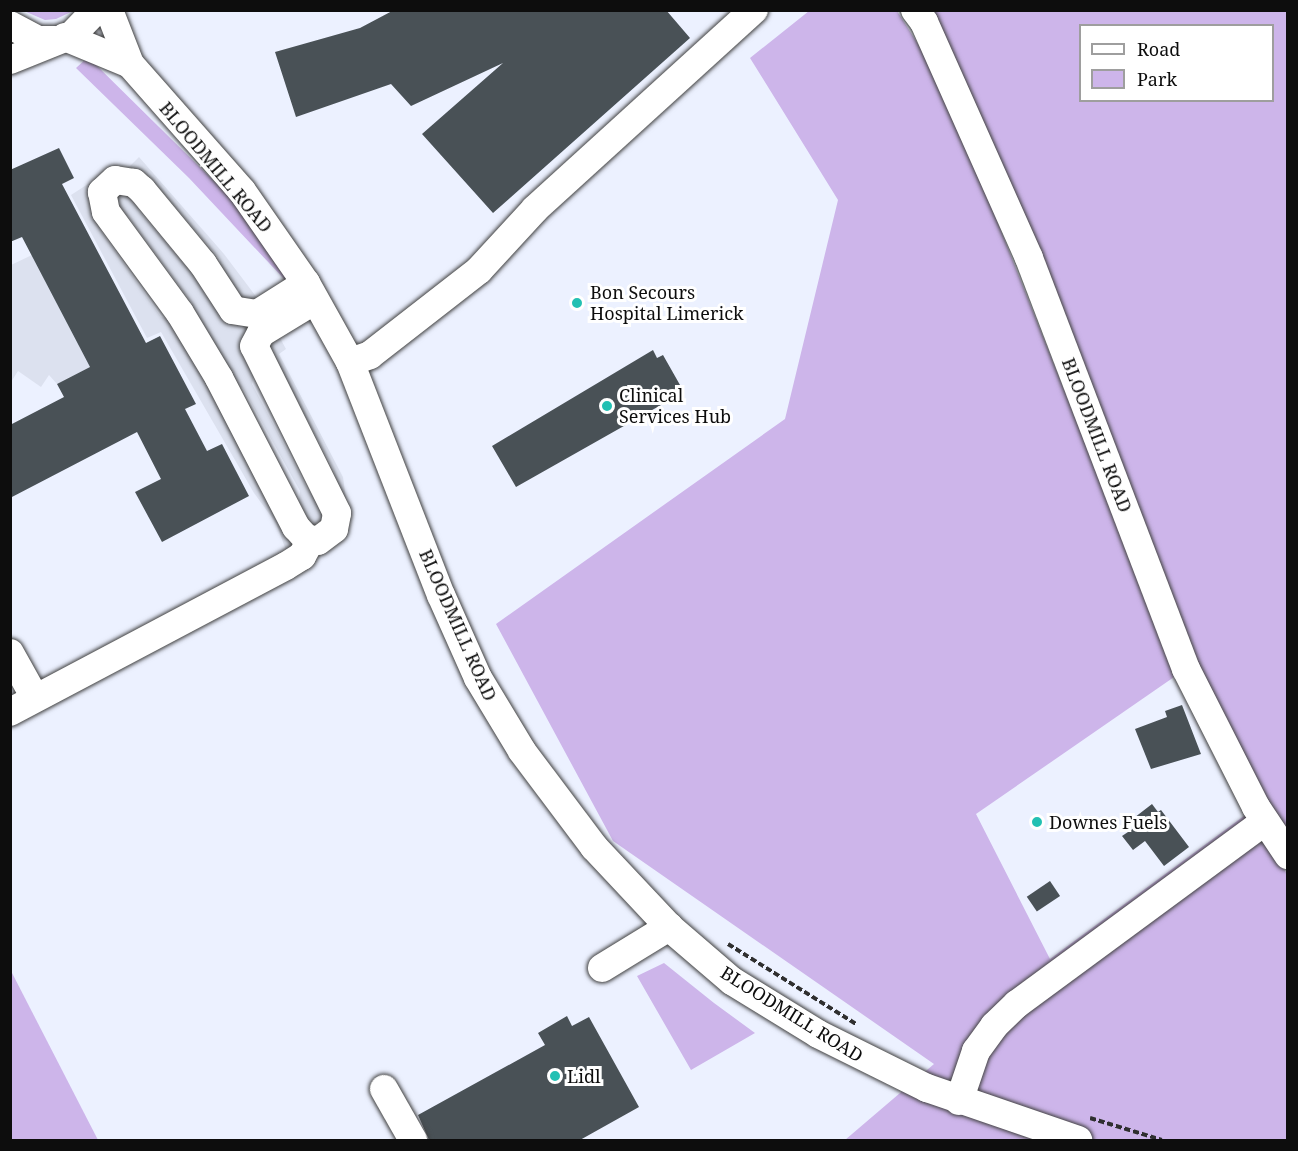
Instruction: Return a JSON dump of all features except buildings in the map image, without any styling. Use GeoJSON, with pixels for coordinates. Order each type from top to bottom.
{"type":"FeatureCollection","features":[{"type":"Feature","properties":{"kind":"street"},"geometry":{"type":"LineString","coordinates":[[10,60],[87,25],[96,10]]}},
{"type":"Feature","properties":{"kind":"street"},"geometry":{"type":"LineString","coordinates":[[109,10],[130,64]]}},
{"type":"Feature","properties":{"kind":"street"},"geometry":{"type":"LineString","coordinates":[[350,362],[370,355],[479,270],[535,209],[754,10]]}},
{"type":"Feature","properties":{"kind":"street","name":"BLOODMILL ROAD"},"geometry":{"type":"LineString","coordinates":[[915,10],[924,22],[1029,258],[1186,669],[1265,821],[1287,855]]}},
{"type":"Feature","properties":{"kind":"street"},"geometry":{"type":"LineString","coordinates":[[10,25],[38,40],[60,39],[130,64]]}},
{"type":"Feature","properties":{"kind":"street","name":"BLOODMILL ROAD"},"geometry":{"type":"LineString","coordinates":[[130,64],[242,191],[311,292],[350,362],[441,595],[478,678],[522,752],[594,847],[669,927],[732,981],[818,1034],[897,1075],[959,1101],[1082,1129]]}},
{"type":"Feature","properties":{"kind":"street"},"geometry":{"type":"LineString","coordinates":[[311,292],[256,314],[233,310],[203,264],[142,190],[134,183],[115,180],[102,192],[106,212],[180,313],[219,378],[296,527],[311,540]]}},
{"type":"Feature","properties":{"kind":"street"},"geometry":{"type":"LineString","coordinates":[[10,712],[286,566],[302,556],[311,540],[330,536],[337,522],[337,513],[254,346],[261,333],[311,292]]}},
{"type":"Feature","properties":{"kind":"street"},"geometry":{"type":"LineString","coordinates":[[10,653],[35,698]]}},
{"type":"Feature","properties":{"kind":"street"},"geometry":{"type":"LineString","coordinates":[[959,1101],[976,1052],[993,1026],[1017,1004],[1265,821]]}},
{"type":"Feature","properties":{"kind":"street"},"geometry":{"type":"LineString","coordinates":[[602,968],[669,927]]}},
{"type":"Feature","properties":{"kind":"street"},"geometry":{"type":"LineString","coordinates":[[384,1089],[413,1140]]}},
{"type":"Feature","properties":{"kind":"path"},"geometry":{"type":"LineString","coordinates":[[719,938],[866,1030]]}},
{"type":"Feature","properties":{"kind":"path"},"geometry":{"type":"LineString","coordinates":[[1082,1129],[1162,1140]]}},
{"type":"Feature","properties":{"kind":"green space"},"geometry":{"type":"Polygon","coordinates":[[[24,11],[73,11],[56,19],[45,20],[24,11]]]}},
{"type":"Feature","properties":{"kind":"green space"},"geometry":{"type":"Polygon","coordinates":[[[809,11],[897,11],[942,82],[1177,675],[976,814],[1050,959],[1248,813],[1287,874],[1287,1140],[845,1140],[934,1064],[613,841],[496,624],[785,419],[838,200],[750,58],[809,11]]]}},
{"type":"Feature","properties":{"kind":"green space"},"geometry":{"type":"Polygon","coordinates":[[[933,11],[1287,11],[1287,836],[1269,808],[1198,666],[1129,483],[933,11]]]}},
{"type":"Feature","properties":{"kind":"green space"},"geometry":{"type":"Polygon","coordinates":[[[88,57],[229,196],[286,268],[286,281],[189,178],[76,68],[88,57]]]}},
{"type":"Feature","properties":{"kind":"green space"},"geometry":{"type":"Polygon","coordinates":[[[664,963],[755,1033],[691,1070],[637,976],[664,963]]]}},
{"type":"Feature","properties":{"kind":"green space"},"geometry":{"type":"Polygon","coordinates":[[[11,971],[98,1140],[11,1140],[11,971]]]}},
{"type":"Feature","properties":{"kind":"shaded area"},"geometry":{"type":"Polygon","coordinates":[[[139,157],[224,254],[261,303],[286,349],[279,354],[343,477],[349,521],[333,468],[287,382],[255,370],[252,384],[307,488],[328,518],[310,526],[298,510],[300,491],[243,388],[230,382],[241,432],[238,445],[295,542],[287,553],[276,523],[254,493],[161,332],[147,338],[71,195],[105,173],[97,221],[101,231],[161,317],[177,320],[189,317],[192,303],[128,216],[115,211],[118,189],[136,200],[139,211],[200,283],[205,295],[220,301],[220,259],[149,176],[129,167],[139,157]]]}},
{"type":"Feature","properties":{"kind":"shaded area"},"geometry":{"type":"Polygon","coordinates":[[[32,255],[90,367],[57,384],[49,375],[41,387],[18,371],[11,382],[11,265],[32,255]]]}},
{"type":"Feature","properties":{"kind":"place","name":"Bon Secours Hospital Limerick"},"geometry":{"type":"Point","coordinates":[577,303]}},
{"type":"Feature","properties":{"kind":"place","name":"Clinical Services Hub"},"geometry":{"type":"Point","coordinates":[607,406]}},
{"type":"Feature","properties":{"kind":"place","name":"Downes Fuels"},"geometry":{"type":"Point","coordinates":[1037,822]}},
{"type":"Feature","properties":{"kind":"place","name":"Lidl"},"geometry":{"type":"Point","coordinates":[555,1076]}}]}
